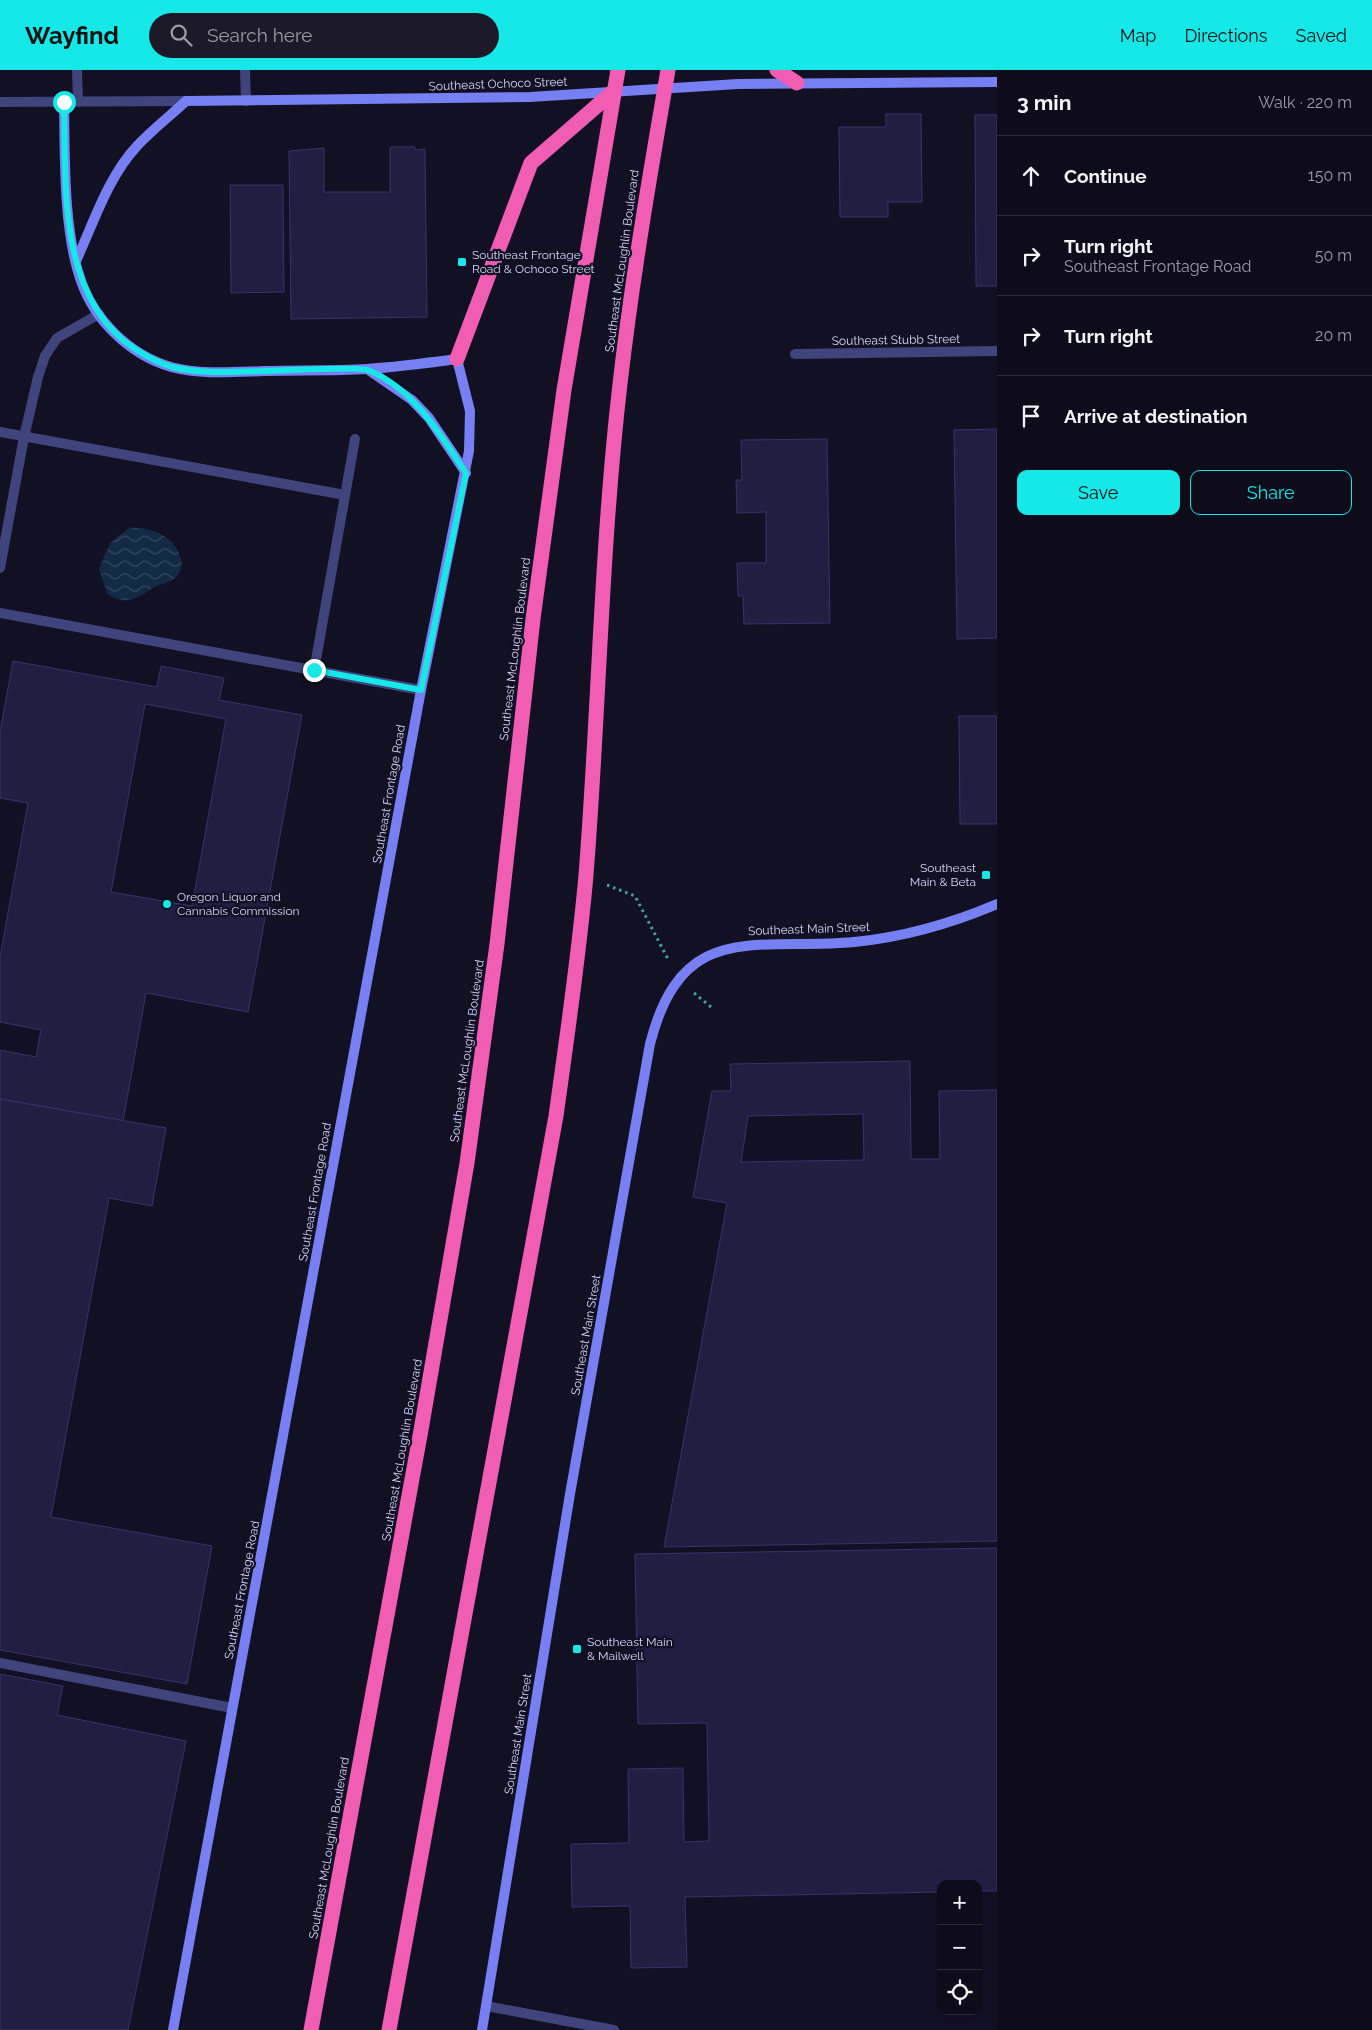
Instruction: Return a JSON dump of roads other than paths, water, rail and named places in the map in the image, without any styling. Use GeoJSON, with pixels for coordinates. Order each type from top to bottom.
{"type":"FeatureCollection","features":[{"type":"Feature","properties":{"kind":"highway","name":"Southeast McLoughlin Boulevard"},"geometry":{"type":"LineString","coordinates":[[311,2030],[421,1430],[467,1163],[497,944],[532,628],[562,399],[618,70]]}},
{"type":"Feature","properties":{"kind":"highway","name":"Southeast McLoughlin Boulevard"},"geometry":{"type":"LineString","coordinates":[[389,2030],[556,1116],[575,978],[586,876],[608,521],[620,385],[638,250],[668,70]]}},
{"type":"Feature","properties":{"kind":"highway"},"geometry":{"type":"LineString","coordinates":[[777,70],[797,84]]}},
{"type":"Feature","properties":{"kind":"highway"},"geometry":{"type":"LineString","coordinates":[[457,359],[531,163],[614,92]]}},
{"type":"Feature","properties":{"kind":"street"},"geometry":{"type":"LineString","coordinates":[[77,70],[78,102]]}},
{"type":"Feature","properties":{"kind":"street"},"geometry":{"type":"LineString","coordinates":[[245,70],[246,102]]}},
{"type":"Feature","properties":{"kind":"street","name":"Southeast Ochoco Street"},"geometry":{"type":"LineString","coordinates":[[0,102],[246,102],[530,97],[665,88],[797,84],[997,82]]}},
{"type":"Feature","properties":{"kind":"street"},"geometry":{"type":"LineString","coordinates":[[64,102],[67,192],[75,262],[89,300],[99,314],[116,335],[141,353],[170,366],[188,370],[367,369],[457,359]]}},
{"type":"Feature","properties":{"kind":"street"},"geometry":{"type":"LineString","coordinates":[[75,262],[111,184],[126,160],[138,145],[186,102]]}},
{"type":"Feature","properties":{"kind":"street"},"geometry":{"type":"LineString","coordinates":[[0,568],[24,437],[38,377],[51,345],[65,333],[99,314]]}},
{"type":"Feature","properties":{"kind":"street","name":"Southeast Stubb Street"},"geometry":{"type":"LineString","coordinates":[[795,354],[997,351]]}},
{"type":"Feature","properties":{"kind":"street","name":"Southeast Frontage Road"},"geometry":{"type":"LineString","coordinates":[[173,2030],[421,690],[466,473],[470,411],[457,359]]}},
{"type":"Feature","properties":{"kind":"street"},"geometry":{"type":"LineString","coordinates":[[367,369],[412,400],[429,418],[466,473]]}},
{"type":"Feature","properties":{"kind":"street"},"geometry":{"type":"LineString","coordinates":[[0,432],[345,496]]}},
{"type":"Feature","properties":{"kind":"street"},"geometry":{"type":"LineString","coordinates":[[314,670],[355,439]]}},
{"type":"Feature","properties":{"kind":"street"},"geometry":{"type":"LineString","coordinates":[[0,613],[421,690]]}},
{"type":"Feature","properties":{"kind":"street","name":"Southeast Main Street"},"geometry":{"type":"LineString","coordinates":[[482,2030],[570,1494],[650,1044],[659,1015],[678,981],[698,962],[733,946],[766,943],[852,942],[903,935],[943,925],[997,904]]}},
{"type":"Feature","properties":{"kind":"street"},"geometry":{"type":"LineString","coordinates":[[0,1663],[232,1708]]}},
{"type":"Feature","properties":{"kind":"street"},"geometry":{"type":"LineString","coordinates":[[486,2006],[614,2030]]}},
{"type":"Feature","properties":{"kind":"water"},"geometry":{"type":"Polygon","coordinates":[[[129,528],[148,529],[164,536],[177,548],[182,566],[174,579],[132,600],[120,600],[107,593],[99,569],[110,543],[129,528]]]}},
{"type":"Feature","properties":{"kind":"place","name":"Southeast Frontage Road & Ochoco Street"},"geometry":{"type":"Point","coordinates":[462,262]}},
{"type":"Feature","properties":{"kind":"place","name":"Southeast Main & Beta"},"geometry":{"type":"Point","coordinates":[986,875]}},
{"type":"Feature","properties":{"kind":"place","name":"Oregon Liquor and Cannabis Commission"},"geometry":{"type":"Point","coordinates":[167,904]}},
{"type":"Feature","properties":{"kind":"place","name":"Southeast Main & Mailwell"},"geometry":{"type":"Point","coordinates":[577,1649]}}]}
